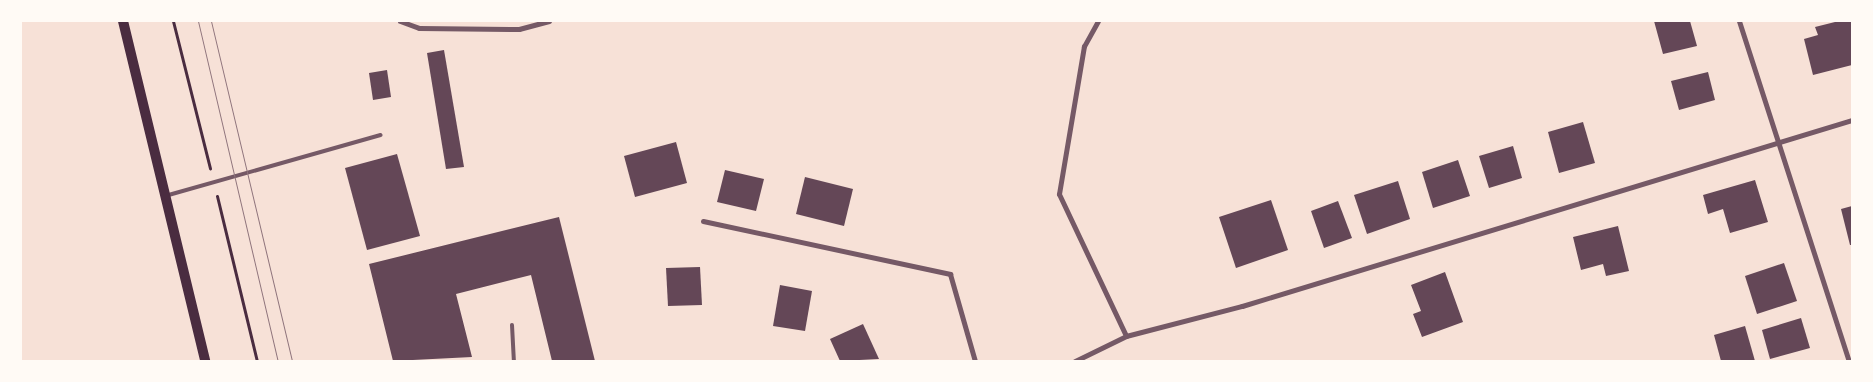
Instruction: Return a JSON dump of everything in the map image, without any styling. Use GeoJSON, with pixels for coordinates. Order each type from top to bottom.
{"type":"FeatureCollection","features":[{"type":"Feature","properties":{"kind":"main road"},"geometry":{"type":"LineString","coordinates":[[123,21],[205,361]]}},
{"type":"Feature","properties":{"kind":"street"},"geometry":{"type":"LineString","coordinates":[[400,21],[419,28],[519,29],[549,21]]}},
{"type":"Feature","properties":{"kind":"street"},"geometry":{"type":"LineString","coordinates":[[1098,21],[1084,46],[1059,194],[1126,336]]}},
{"type":"Feature","properties":{"kind":"street"},"geometry":{"type":"LineString","coordinates":[[1739,21],[1849,361]]}},
{"type":"Feature","properties":{"kind":"street"},"geometry":{"type":"LineString","coordinates":[[1075,361],[1126,336],[1242,306],[1852,120]]}},
{"type":"Feature","properties":{"kind":"street"},"geometry":{"type":"LineString","coordinates":[[702,221],[950,274],[975,361]]}},
{"type":"Feature","properties":{"kind":"lane"},"geometry":{"type":"LineString","coordinates":[[166,196],[381,135]]}},
{"type":"Feature","properties":{"kind":"lane"},"geometry":{"type":"LineString","coordinates":[[512,325],[514,361]]}},
{"type":"Feature","properties":{"kind":"building"},"geometry":{"type":"Polygon","coordinates":[[[1654,21],[1690,21],[1697,46],[1663,54],[1654,21]]]}},
{"type":"Feature","properties":{"kind":"building"},"geometry":{"type":"Polygon","coordinates":[[[1839,21],[1852,21],[1852,65],[1813,75],[1804,39],[1818,35],[1815,27],[1839,21]]]}},
{"type":"Feature","properties":{"kind":"building"},"geometry":{"type":"Polygon","coordinates":[[[444,50],[464,167],[446,169],[427,53],[444,50]]]}},
{"type":"Feature","properties":{"kind":"building"},"geometry":{"type":"Polygon","coordinates":[[[387,70],[391,97],[373,100],[369,73],[387,70]]]}},
{"type":"Feature","properties":{"kind":"building"},"geometry":{"type":"Polygon","coordinates":[[[1708,72],[1715,100],[1679,110],[1671,81],[1708,72]]]}},
{"type":"Feature","properties":{"kind":"building"},"geometry":{"type":"Polygon","coordinates":[[[1583,122],[1595,163],[1559,173],[1548,132],[1583,122]]]}},
{"type":"Feature","properties":{"kind":"building"},"geometry":{"type":"Polygon","coordinates":[[[676,142],[687,183],[635,197],[624,156],[676,142]]]}},
{"type":"Feature","properties":{"kind":"building"},"geometry":{"type":"Polygon","coordinates":[[[1513,146],[1522,178],[1489,188],[1479,156],[1513,146]]]}},
{"type":"Feature","properties":{"kind":"building"},"geometry":{"type":"Polygon","coordinates":[[[397,154],[420,236],[367,250],[345,168],[397,154]]]}},
{"type":"Feature","properties":{"kind":"building"},"geometry":{"type":"Polygon","coordinates":[[[1458,160],[1470,196],[1433,208],[1422,172],[1458,160]]]}},
{"type":"Feature","properties":{"kind":"building"},"geometry":{"type":"Polygon","coordinates":[[[725,170],[764,179],[756,211],[717,202],[725,170]]]}},
{"type":"Feature","properties":{"kind":"building"},"geometry":{"type":"Polygon","coordinates":[[[805,177],[853,189],[844,226],[796,214],[805,177]]]}},
{"type":"Feature","properties":{"kind":"building"},"geometry":{"type":"Polygon","coordinates":[[[1755,180],[1768,222],[1730,233],[1723,209],[1708,214],[1703,195],[1755,180]]]}},
{"type":"Feature","properties":{"kind":"building"},"geometry":{"type":"Polygon","coordinates":[[[1398,181],[1410,219],[1367,234],[1354,195],[1398,181]]]}},
{"type":"Feature","properties":{"kind":"building"},"geometry":{"type":"Polygon","coordinates":[[[1271,200],[1288,250],[1236,268],[1219,217],[1271,200]]]}},
{"type":"Feature","properties":{"kind":"building"},"geometry":{"type":"Polygon","coordinates":[[[1338,201],[1352,238],[1324,248],[1311,211],[1338,201]]]}},
{"type":"Feature","properties":{"kind":"building"},"geometry":{"type":"Polygon","coordinates":[[[1852,206],[1852,245],[1850,245],[1841,209],[1852,206]]]}},
{"type":"Feature","properties":{"kind":"building"},"geometry":{"type":"Polygon","coordinates":[[[559,217],[595,361],[552,361],[531,275],[456,294],[472,357],[393,361],[369,264],[559,217]]]}},
{"type":"Feature","properties":{"kind":"building"},"geometry":{"type":"Polygon","coordinates":[[[1618,226],[1629,271],[1606,276],[1603,264],[1581,270],[1573,237],[1618,226]]]}},
{"type":"Feature","properties":{"kind":"building"},"geometry":{"type":"Polygon","coordinates":[[[1784,263],[1797,301],[1757,314],[1745,276],[1784,263]]]}},
{"type":"Feature","properties":{"kind":"building"},"geometry":{"type":"Polygon","coordinates":[[[700,267],[702,305],[668,306],[666,268],[700,267]]]}},
{"type":"Feature","properties":{"kind":"building"},"geometry":{"type":"Polygon","coordinates":[[[1445,272],[1463,322],[1422,337],[1413,314],[1421,311],[1411,285],[1445,272]]]}},
{"type":"Feature","properties":{"kind":"building"},"geometry":{"type":"Polygon","coordinates":[[[780,285],[812,291],[805,331],[773,326],[780,285]]]}},
{"type":"Feature","properties":{"kind":"building"},"geometry":{"type":"Polygon","coordinates":[[[1801,318],[1810,348],[1770,359],[1762,330],[1801,318]]]}},
{"type":"Feature","properties":{"kind":"building"},"geometry":{"type":"Polygon","coordinates":[[[863,324],[879,359],[840,361],[830,339],[863,324]]]}},
{"type":"Feature","properties":{"kind":"building"},"geometry":{"type":"Polygon","coordinates":[[[1745,326],[1755,361],[1721,361],[1714,335],[1745,326]]]}},
{"type":"Feature","properties":{"kind":"tram line"},"geometry":{"type":"LineString","coordinates":[[198,21],[278,361]]}},
{"type":"Feature","properties":{"kind":"tram line"},"geometry":{"type":"LineString","coordinates":[[211,21],[292,361]]}}]}
